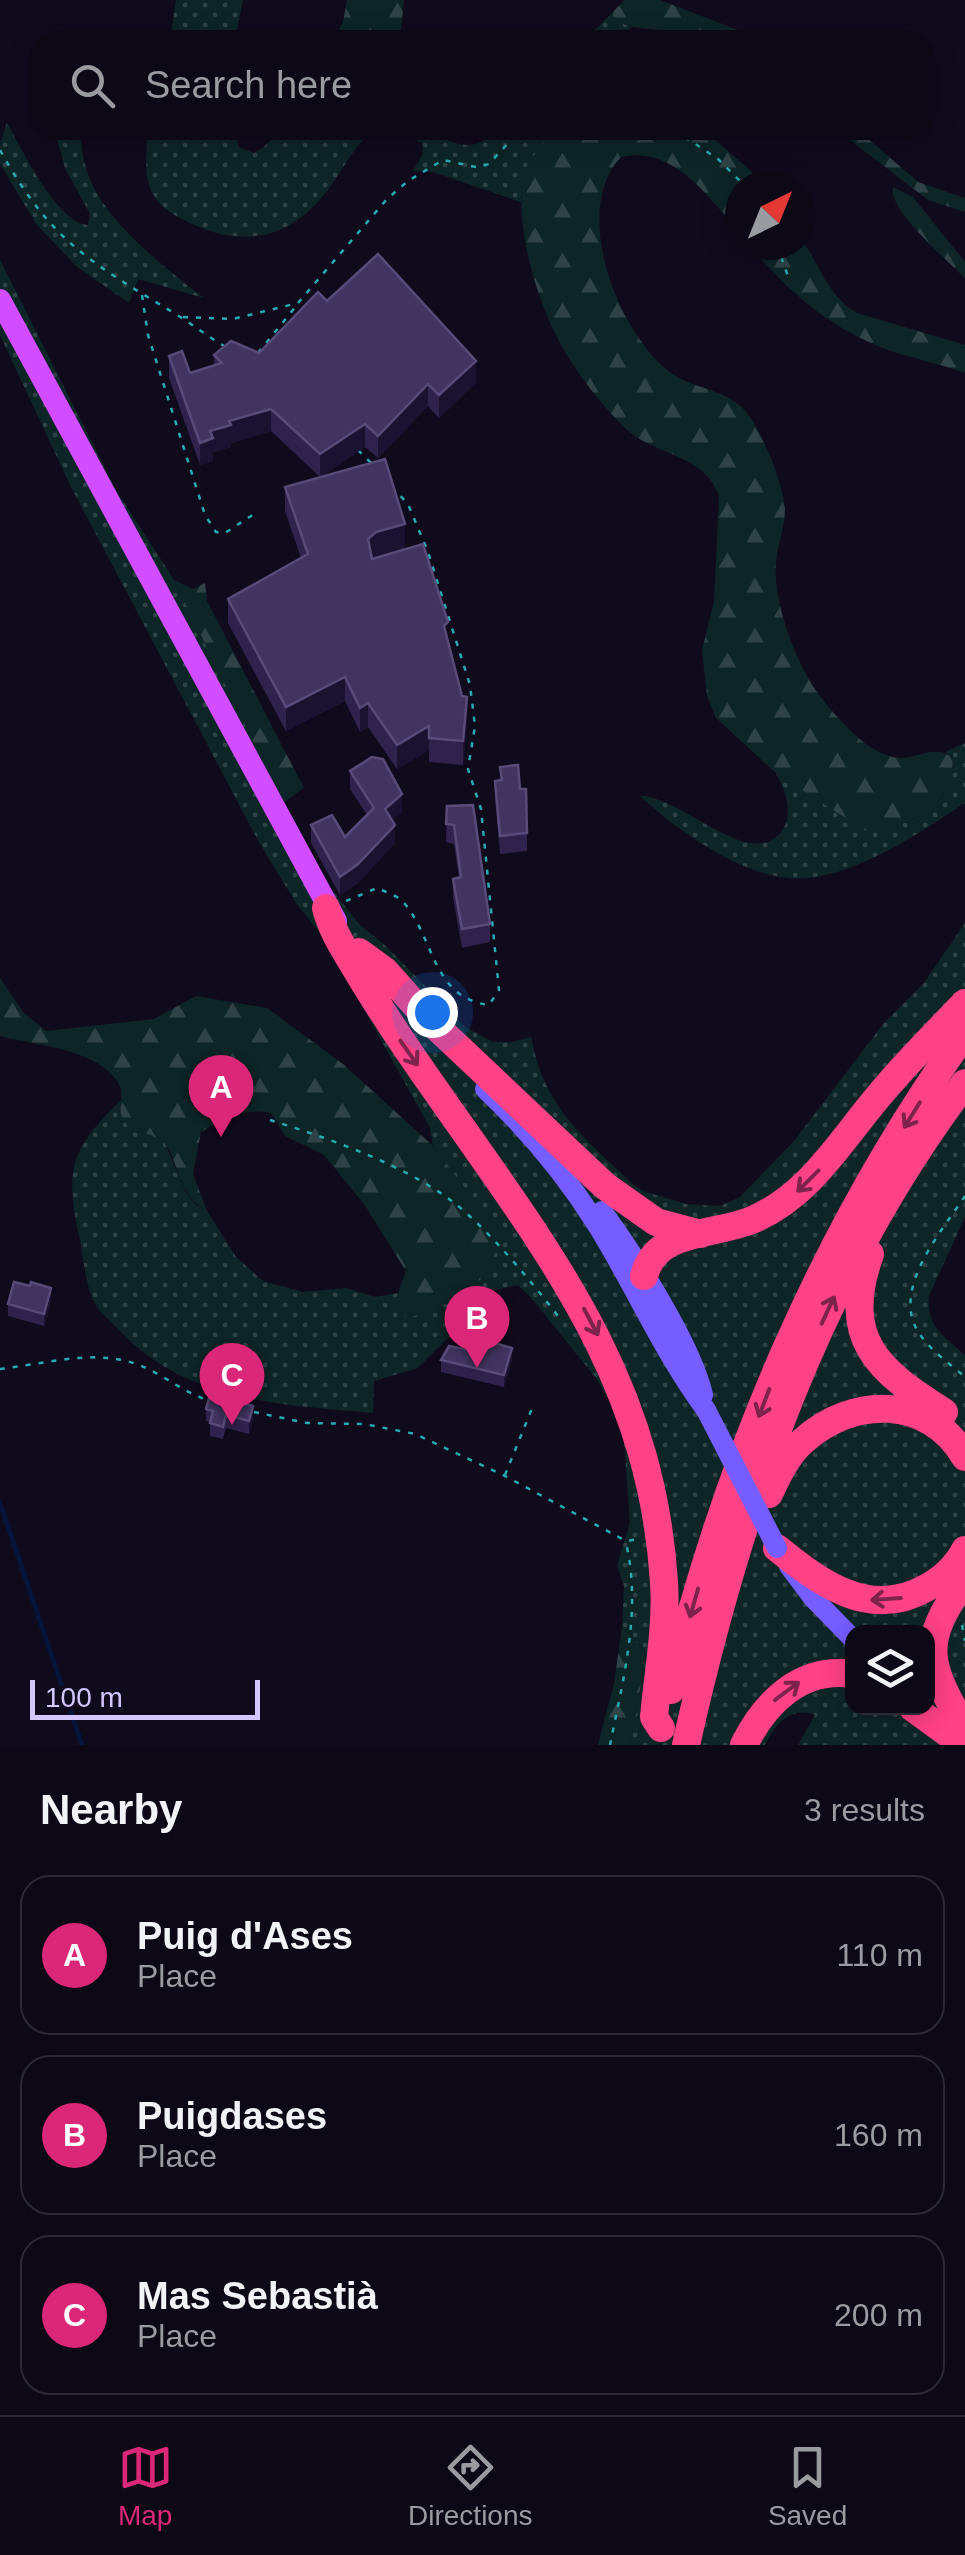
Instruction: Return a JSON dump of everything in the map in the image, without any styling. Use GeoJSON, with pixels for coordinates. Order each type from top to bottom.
{"type":"FeatureCollection","features":[{"type":"Feature","properties":{"kind":"highway"},"geometry":{"type":"LineString","coordinates":[[326,908],[331,927],[383,1016],[535,1232],[582,1308],[621,1386],[641,1447],[659,1536],[664,1586],[654,1718],[659,1736]]}},
{"type":"Feature","properties":{"kind":"highway"},"geometry":{"type":"LineString","coordinates":[[359,952],[385,971],[426,1016],[604,1186],[656,1222],[702,1234]]}},
{"type":"Feature","properties":{"kind":"highway"},"geometry":{"type":"LineString","coordinates":[[644,1276],[661,1248],[675,1240],[751,1221],[793,1195],[965,1003]]}},
{"type":"Feature","properties":{"kind":"highway"},"geometry":{"type":"LineString","coordinates":[[659,1736],[723,1510],[811,1290],[879,1170],[965,1033]]}},
{"type":"Feature","properties":{"kind":"highway"},"geometry":{"type":"LineString","coordinates":[[686,1745],[747,1510],[796,1377],[840,1285],[892,1191],[965,1082]]}},
{"type":"Feature","properties":{"kind":"highway"},"geometry":{"type":"LineString","coordinates":[[892,1191],[864,1274],[859,1309],[864,1334],[874,1357],[892,1377],[947,1413],[965,1430]]}},
{"type":"Feature","properties":{"kind":"highway"},"geometry":{"type":"LineString","coordinates":[[743,1531],[754,1525],[779,1472],[801,1442],[848,1412],[887,1408],[917,1415],[946,1433],[965,1457]]}},
{"type":"Feature","properties":{"kind":"highway"},"geometry":{"type":"LineString","coordinates":[[777,1548],[828,1586],[849,1596],[888,1601],[936,1583],[950,1572],[965,1550]]}},
{"type":"Feature","properties":{"kind":"highway"},"geometry":{"type":"LineString","coordinates":[[965,1580],[941,1613],[932,1648],[940,1686],[965,1730]]}},
{"type":"Feature","properties":{"kind":"highway"},"geometry":{"type":"LineString","coordinates":[[744,1745],[758,1719],[792,1686],[817,1675],[845,1674]]}},
{"type":"Feature","properties":{"kind":"highway"},"geometry":{"type":"LineString","coordinates":[[924,1715],[965,1742]]}},
{"type":"Feature","properties":{"kind":"main road"},"geometry":{"type":"LineString","coordinates":[[0,300],[326,908],[359,952]]}},
{"type":"Feature","properties":{"kind":"street"},"geometry":{"type":"LineString","coordinates":[[359,952],[428,1036],[490,1094],[548,1160],[596,1223],[671,1359],[702,1404],[777,1548],[814,1598],[845,1631]]}},
{"type":"Feature","properties":{"kind":"street"},"geometry":{"type":"LineString","coordinates":[[490,1094],[510,1108],[570,1169],[613,1226],[695,1370],[702,1404]]}},
{"type":"Feature","properties":{"kind":"street"},"geometry":{"type":"LineString","coordinates":[[935,1713],[965,1742]]}},
{"type":"Feature","properties":{"kind":"path"},"geometry":{"type":"LineString","coordinates":[[252,361],[387,199],[408,180],[443,160],[476,167],[489,164],[511,140]]}},
{"type":"Feature","properties":{"kind":"path"},"geometry":{"type":"LineString","coordinates":[[689,140],[729,170]]}},
{"type":"Feature","properties":{"kind":"path"},"geometry":{"type":"LineString","coordinates":[[0,150],[25,194],[67,243],[91,263],[226,347]]}},
{"type":"Feature","properties":{"kind":"path"},"geometry":{"type":"LineString","coordinates":[[782,260],[789,279]]}},
{"type":"Feature","properties":{"kind":"path"},"geometry":{"type":"LineString","coordinates":[[142,294],[148,335],[205,516],[216,532],[225,533],[257,512]]}},
{"type":"Feature","properties":{"kind":"path"},"geometry":{"type":"LineString","coordinates":[[181,317],[232,319],[298,303]]}},
{"type":"Feature","properties":{"kind":"path"},"geometry":{"type":"LineString","coordinates":[[347,440],[375,466]]}},
{"type":"Feature","properties":{"kind":"path"},"geometry":{"type":"LineString","coordinates":[[326,908],[377,888],[404,900],[450,988],[468,1002],[488,1005],[498,990],[481,808],[468,769],[475,726],[470,685],[408,504],[386,479]]}},
{"type":"Feature","properties":{"kind":"path"},"geometry":{"type":"LineString","coordinates":[[270,1120],[378,1162],[455,1203],[532,1282],[567,1328]]}},
{"type":"Feature","properties":{"kind":"path"},"geometry":{"type":"LineString","coordinates":[[965,1196],[914,1282],[910,1315],[919,1333],[965,1377]]}},
{"type":"Feature","properties":{"kind":"path"},"geometry":{"type":"LineString","coordinates":[[0,1369],[116,1358],[142,1366],[166,1382],[216,1402]]}},
{"type":"Feature","properties":{"kind":"path"},"geometry":{"type":"LineString","coordinates":[[505,1476],[533,1406]]}},
{"type":"Feature","properties":{"kind":"path"},"geometry":{"type":"LineString","coordinates":[[251,1412],[307,1423],[364,1424],[415,1434],[505,1476],[626,1542],[632,1565],[632,1604],[626,1666],[610,1745]]}},
{"type":"Feature","properties":{"kind":"path"},"geometry":{"type":"LineString","coordinates":[[965,1619],[965,1642]]}},
{"type":"Feature","properties":{"kind":"green space"},"geometry":{"type":"Polygon","coordinates":[[[176,0],[243,0],[237,30],[172,30],[176,0]]]}},
{"type":"Feature","properties":{"kind":"green space"},"geometry":{"type":"Polygon","coordinates":[[[347,0],[404,0],[401,30],[339,30],[347,0]]]}},
{"type":"Feature","properties":{"kind":"green space"},"geometry":{"type":"Polygon","coordinates":[[[624,0],[660,0],[738,30],[632,27],[619,22],[613,12],[624,0]]]}},
{"type":"Feature","properties":{"kind":"green space"},"geometry":{"type":"Polygon","coordinates":[[[613,12],[619,22],[632,27],[629,30],[595,30],[613,12]]]}},
{"type":"Feature","properties":{"kind":"green space"},"geometry":{"type":"Polygon","coordinates":[[[7,123],[52,198],[76,221],[88,225],[90,214],[65,168],[57,140],[81,140],[87,172],[109,211],[139,244],[204,298],[138,279],[129,303],[77,267],[37,225],[0,164],[0,144],[7,123]]]}},
{"type":"Feature","properties":{"kind":"green space"},"geometry":{"type":"Polygon","coordinates":[[[147,140],[237,140],[239,147],[254,153],[271,140],[363,140],[317,203],[301,217],[284,228],[247,237],[206,230],[170,212],[153,194],[146,160],[147,140]]]}},
{"type":"Feature","properties":{"kind":"green space"},"geometry":{"type":"Polygon","coordinates":[[[416,140],[448,140],[468,145],[484,140],[549,140],[532,162],[521,202],[433,172],[413,171],[423,153],[422,143],[416,140]]]}},
{"type":"Feature","properties":{"kind":"green space"},"geometry":{"type":"Polygon","coordinates":[[[548,140],[715,140],[750,170],[725,170],[725,216],[703,190],[674,167],[640,155],[621,157],[606,180],[600,208],[600,238],[607,270],[618,301],[652,355],[671,373],[736,402],[754,423],[772,461],[784,501],[776,577],[782,613],[802,667],[836,716],[867,745],[891,757],[940,752],[953,758],[951,782],[933,809],[895,827],[864,830],[776,773],[716,718],[707,696],[702,650],[714,602],[719,496],[702,471],[648,444],[623,426],[574,367],[559,340],[531,268],[522,223],[523,180],[535,154],[548,140]]]}},
{"type":"Feature","properties":{"kind":"green space"},"geometry":{"type":"Polygon","coordinates":[[[850,140],[870,140],[918,182],[965,198],[965,212],[928,200],[850,140]]]}},
{"type":"Feature","properties":{"kind":"green space"},"geometry":{"type":"Polygon","coordinates":[[[893,187],[913,197],[965,262],[965,278],[909,221],[899,208],[893,187]]]}},
{"type":"Feature","properties":{"kind":"green space"},"geometry":{"type":"Polygon","coordinates":[[[0,260],[116,490],[174,580],[321,876],[359,924],[465,1027],[493,1042],[531,1037],[545,1083],[568,1120],[643,1191],[686,1204],[720,1206],[740,1197],[794,1141],[884,1023],[923,984],[965,923],[965,1217],[929,1296],[929,1307],[938,1330],[965,1355],[965,1745],[798,1745],[815,1715],[798,1713],[785,1719],[765,1745],[630,1745],[646,1657],[642,1646],[622,1627],[624,1586],[617,1565],[630,1523],[624,1441],[614,1409],[596,1378],[518,1285],[494,1290],[462,1311],[450,1336],[418,1368],[374,1381],[373,1413],[270,1402],[204,1385],[145,1354],[96,1306],[74,1212],[73,1175],[82,1146],[121,1100],[120,1110],[138,1132],[153,1134],[165,1143],[185,1191],[207,1211],[236,1257],[263,1281],[303,1292],[346,1288],[375,1297],[398,1293],[407,1318],[500,1235],[433,1146],[430,1128],[326,941],[296,903],[260,844],[71,487],[0,335],[0,260]]]}},
{"type":"Feature","properties":{"kind":"green space"},"geometry":{"type":"Polygon","coordinates":[[[763,260],[814,260],[838,298],[857,313],[965,345],[965,373],[891,351],[850,332],[813,308],[763,260]]]}},
{"type":"Feature","properties":{"kind":"green space"},"geometry":{"type":"Polygon","coordinates":[[[174,580],[193,589],[205,583],[207,601],[304,788],[283,803],[174,580]]]}},
{"type":"Feature","properties":{"kind":"green space"},"geometry":{"type":"Polygon","coordinates":[[[965,743],[965,803],[869,860],[827,875],[785,878],[740,864],[696,840],[640,796],[675,807],[733,838],[768,842],[781,832],[788,810],[776,773],[864,829],[884,830],[915,818],[940,799],[952,771],[953,758],[945,752],[965,743]]]}},
{"type":"Feature","properties":{"kind":"green space"},"geometry":{"type":"Polygon","coordinates":[[[0,978],[23,1012],[46,1031],[154,1019],[196,996],[267,1008],[343,1064],[433,1146],[500,1235],[489,1273],[449,1303],[406,1319],[398,1293],[406,1271],[364,1204],[324,1155],[285,1136],[271,1113],[243,1113],[201,1132],[193,1174],[207,1211],[186,1191],[164,1142],[124,1121],[121,1089],[110,1072],[82,1056],[0,1036],[0,978]]]}},
{"type":"Feature","properties":{"kind":"green space"},"geometry":{"type":"Polygon","coordinates":[[[622,1627],[642,1646],[646,1657],[630,1745],[598,1745],[614,1683],[622,1627]]]}},
{"type":"Feature","properties":{"kind":"building"},"geometry":{"type":"Polygon","coordinates":[[[378,254],[476,361],[439,395],[428,384],[378,436],[365,424],[320,454],[271,409],[229,421],[231,425],[210,431],[213,438],[200,443],[169,356],[182,351],[190,373],[222,363],[214,355],[231,341],[259,353],[318,292],[327,301],[378,254]]]}},
{"type":"Feature","properties":{"kind":"building"},"geometry":{"type":"Polygon","coordinates":[[[385,459],[405,524],[376,532],[368,539],[372,559],[423,544],[448,622],[444,626],[462,696],[467,697],[463,741],[429,738],[429,726],[397,745],[368,703],[360,708],[345,677],[286,707],[228,599],[308,554],[285,487],[385,459]]]}},
{"type":"Feature","properties":{"kind":"building"},"geometry":{"type":"Polygon","coordinates":[[[372,757],[383,759],[402,794],[385,809],[395,825],[340,877],[311,825],[332,815],[345,837],[374,808],[350,771],[372,757]]]}},
{"type":"Feature","properties":{"kind":"building"},"geometry":{"type":"Polygon","coordinates":[[[518,765],[520,789],[526,789],[527,833],[500,836],[495,781],[502,780],[500,767],[518,765]]]}},
{"type":"Feature","properties":{"kind":"building"},"geometry":{"type":"Polygon","coordinates":[[[473,805],[490,924],[462,929],[453,879],[461,877],[454,825],[446,824],[447,806],[473,805]]]}},
{"type":"Feature","properties":{"kind":"building"},"geometry":{"type":"Polygon","coordinates":[[[14,1282],[51,1288],[44,1314],[8,1304],[14,1282]]]}},
{"type":"Feature","properties":{"kind":"building"},"geometry":{"type":"Polygon","coordinates":[[[473,1337],[512,1348],[504,1375],[441,1360],[449,1346],[469,1350],[473,1337]]]}},
{"type":"Feature","properties":{"kind":"building"},"geometry":{"type":"Polygon","coordinates":[[[210,1395],[253,1406],[249,1421],[226,1415],[223,1427],[210,1423],[213,1411],[206,1409],[210,1395]]]}},
{"type":"Feature","properties":{"kind":"waterway"},"geometry":{"type":"LineString","coordinates":[[0,1503],[82,1745]]}},
{"type":"Feature","properties":{"kind":"place","name":"Puig d'Ases"},"geometry":{"type":"Point","coordinates":[221,1137]}},
{"type":"Feature","properties":{"kind":"place","name":"Puigdases"},"geometry":{"type":"Point","coordinates":[477,1368]}},
{"type":"Feature","properties":{"kind":"place","name":"Mas Sebastià"},"geometry":{"type":"Point","coordinates":[232,1425]}}]}
